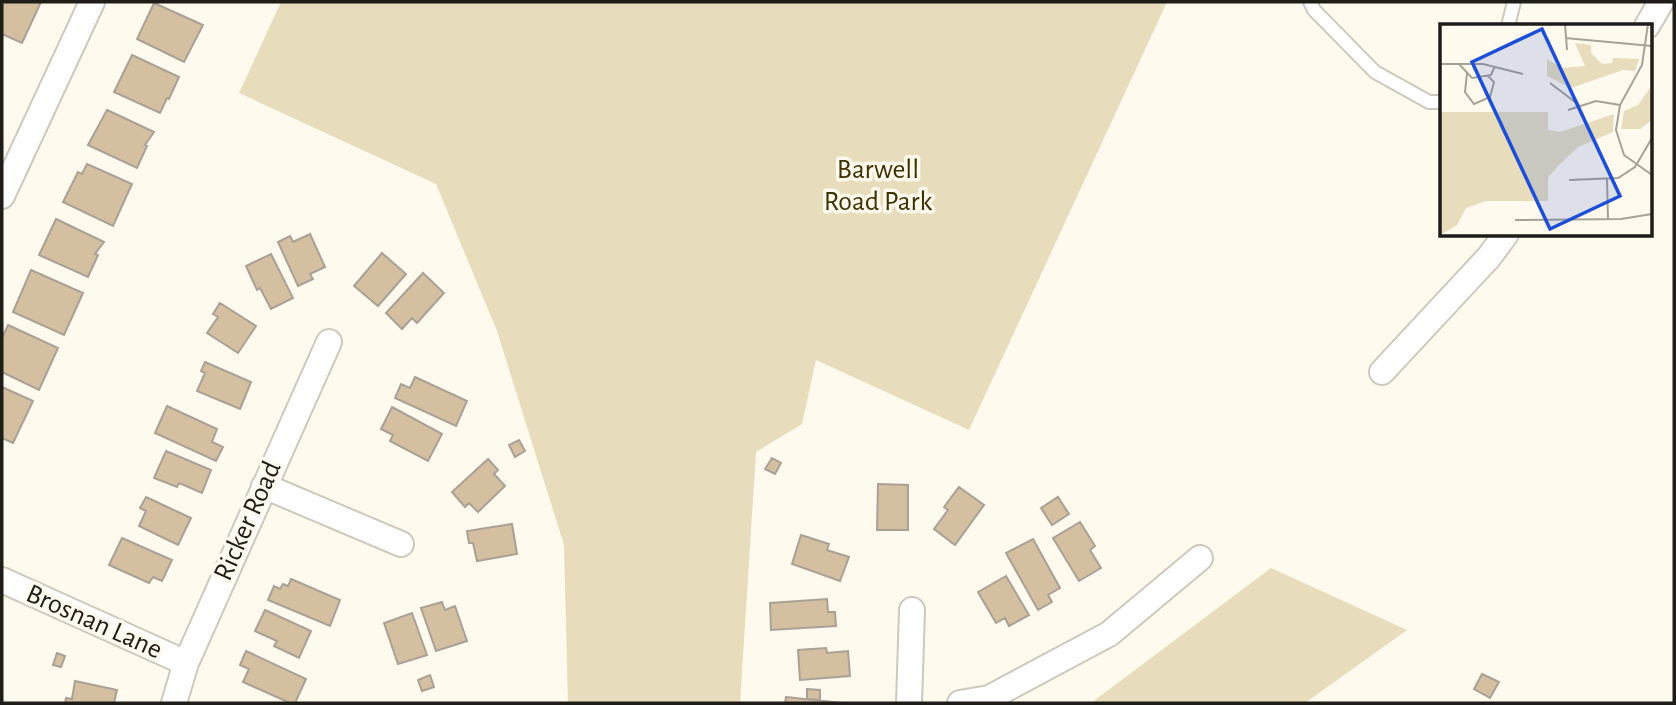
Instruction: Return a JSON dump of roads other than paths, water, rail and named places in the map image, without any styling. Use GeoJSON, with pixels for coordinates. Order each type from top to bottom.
{"type":"FeatureCollection","features":[{"type":"Feature","properties":{"kind":"street"},"geometry":{"type":"LineString","coordinates":[[2,196],[92,2]]}},
{"type":"Feature","properties":{"kind":"street"},"geometry":{"type":"LineString","coordinates":[[1648,24],[1661,2]]}},
{"type":"Feature","properties":{"kind":"street"},"geometry":{"type":"LineString","coordinates":[[1382,372],[1489,257],[1505,236]]}},
{"type":"Feature","properties":{"kind":"street","name":"Ricker Road"},"geometry":{"type":"LineString","coordinates":[[174,703],[186,663],[329,342]]}},
{"type":"Feature","properties":{"kind":"street"},"geometry":{"type":"LineString","coordinates":[[264,486],[401,544]]}},
{"type":"Feature","properties":{"kind":"street"},"geometry":{"type":"LineString","coordinates":[[960,703],[989,698],[1109,634],[1200,558]]}},
{"type":"Feature","properties":{"kind":"street","name":"Brosnan Lane"},"geometry":{"type":"LineString","coordinates":[[2,580],[186,663]]}},
{"type":"Feature","properties":{"kind":"street"},"geometry":{"type":"LineString","coordinates":[[909,703],[912,610]]}},
{"type":"Feature","properties":{"kind":"lane"},"geometry":{"type":"LineString","coordinates":[[1310,2],[1314,10],[1375,72],[1429,102],[1440,102]]}},
{"type":"Feature","properties":{"kind":"lane"},"geometry":{"type":"LineString","coordinates":[[1508,24],[1514,2]]}},
{"type":"Feature","properties":{"kind":"park label","name":"Barwell Road Park"},"geometry":{"type":"Point","coordinates":[878,186]}}]}
